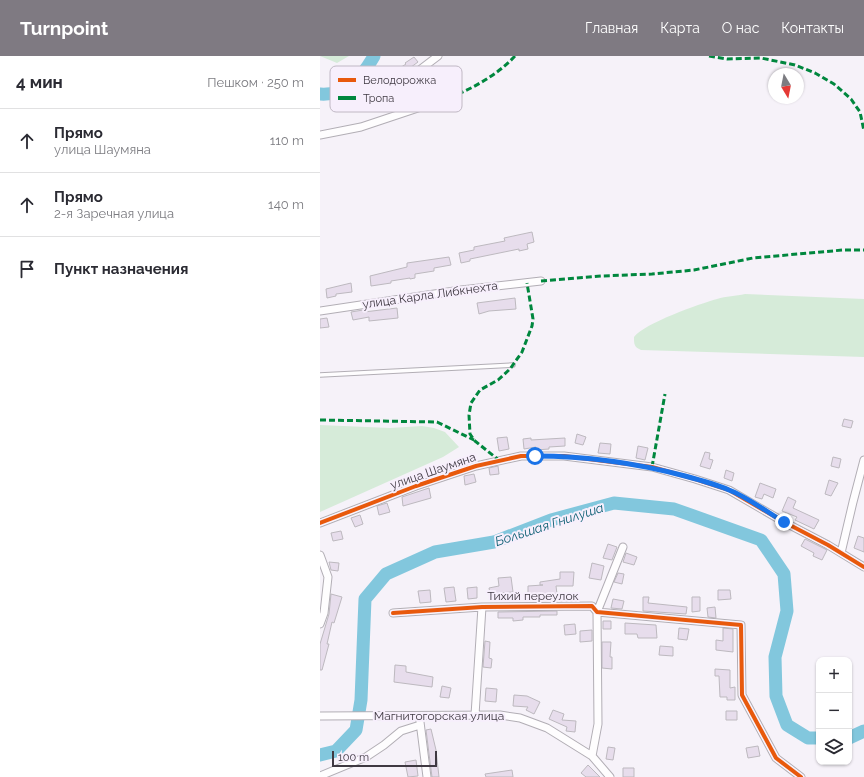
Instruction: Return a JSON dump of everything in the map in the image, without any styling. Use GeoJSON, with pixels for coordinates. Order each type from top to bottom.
{"type":"FeatureCollection","features":[{"type":"Feature","properties":{"kind":"street"},"geometry":{"type":"LineString","coordinates":[[425,66],[438,56]]}},
{"type":"Feature","properties":{"kind":"street"},"geometry":{"type":"LineString","coordinates":[[320,135],[361,127],[406,112]]}},
{"type":"Feature","properties":{"kind":"street","name":"улица Карла Либкнехта"},"geometry":{"type":"LineString","coordinates":[[320,311],[461,290],[541,281]]}},
{"type":"Feature","properties":{"kind":"street","name":"улица Шаумяна"},"geometry":{"type":"LineString","coordinates":[[320,523],[453,473],[476,466],[521,456],[564,456],[652,467],[729,490],[864,567]]}},
{"type":"Feature","properties":{"kind":"street"},"geometry":{"type":"LineString","coordinates":[[841,553],[852,502],[864,460]]}},
{"type":"Feature","properties":{"kind":"street"},"geometry":{"type":"LineString","coordinates":[[592,756],[598,724],[597,612],[624,546]]}},
{"type":"Feature","properties":{"kind":"street"},"geometry":{"type":"LineString","coordinates":[[320,555],[328,577],[324,613],[320,624]]}},
{"type":"Feature","properties":{"kind":"street","name":"Тихий переулок"},"geometry":{"type":"LineString","coordinates":[[393,613],[482,607],[592,606],[597,612],[741,626],[742,695],[776,758],[801,777]]}},
{"type":"Feature","properties":{"kind":"street"},"geometry":{"type":"LineString","coordinates":[[475,715],[482,607]]}},
{"type":"Feature","properties":{"kind":"street","name":"Магнитогорская улица"},"geometry":{"type":"LineString","coordinates":[[320,716],[500,714],[520,718],[547,728],[592,756],[610,777]]}},
{"type":"Feature","properties":{"kind":"street"},"geometry":{"type":"LineString","coordinates":[[419,716],[427,777]]}},
{"type":"Feature","properties":{"kind":"street"},"geometry":{"type":"LineString","coordinates":[[320,776],[366,757],[384,746],[401,731],[420,725]]}},
{"type":"Feature","properties":{"kind":"lane"},"geometry":{"type":"LineString","coordinates":[[320,375],[513,366]]}},
{"type":"Feature","properties":{"kind":"green space"},"geometry":{"type":"Polygon","coordinates":[[[320,56],[349,56],[337,63],[320,56]]]}},
{"type":"Feature","properties":{"kind":"green space"},"geometry":{"type":"Polygon","coordinates":[[[745,294],[864,299],[864,357],[641,350],[635,345],[634,337],[660,320],[709,301],[745,294]]]}},
{"type":"Feature","properties":{"kind":"green space"},"geometry":{"type":"Polygon","coordinates":[[[320,425],[390,428],[422,426],[445,432],[459,447],[443,457],[320,512],[320,425]]]}},
{"type":"Feature","properties":{"kind":"building"},"geometry":{"type":"Polygon","coordinates":[[[414,57],[418,62],[413,66],[403,66],[406,64],[405,63],[414,57]]]}},
{"type":"Feature","properties":{"kind":"building"},"geometry":{"type":"Polygon","coordinates":[[[532,232],[534,242],[527,244],[528,249],[519,251],[519,249],[470,259],[470,261],[461,263],[459,253],[474,250],[474,247],[505,241],[504,238],[532,232]]]}},
{"type":"Feature","properties":{"kind":"building"},"geometry":{"type":"Polygon","coordinates":[[[449,257],[451,265],[434,268],[434,271],[415,274],[415,278],[391,281],[391,283],[371,286],[370,276],[407,267],[407,263],[449,257]]]}},
{"type":"Feature","properties":{"kind":"building"},"geometry":{"type":"Polygon","coordinates":[[[351,283],[352,292],[336,294],[336,296],[327,298],[326,289],[351,283]]]}},
{"type":"Feature","properties":{"kind":"building"},"geometry":{"type":"Polygon","coordinates":[[[515,298],[516,309],[489,311],[479,314],[477,303],[515,298]]]}},
{"type":"Feature","properties":{"kind":"building"},"geometry":{"type":"Polygon","coordinates":[[[397,308],[398,318],[369,321],[369,317],[353,320],[351,312],[363,310],[364,312],[397,308]]]}},
{"type":"Feature","properties":{"kind":"building"},"geometry":{"type":"Polygon","coordinates":[[[327,318],[329,327],[320,328],[320,319],[327,318]]]}},
{"type":"Feature","properties":{"kind":"building"},"geometry":{"type":"Polygon","coordinates":[[[844,419],[853,421],[851,428],[842,426],[844,419]]]}},
{"type":"Feature","properties":{"kind":"building"},"geometry":{"type":"Polygon","coordinates":[[[577,434],[586,437],[583,445],[575,443],[577,434]]]}},
{"type":"Feature","properties":{"kind":"building"},"geometry":{"type":"Polygon","coordinates":[[[507,437],[509,449],[499,451],[497,438],[507,437]]]}},
{"type":"Feature","properties":{"kind":"building"},"geometry":{"type":"Polygon","coordinates":[[[531,438],[531,440],[565,438],[565,446],[536,450],[536,447],[524,449],[523,439],[531,438]]]}},
{"type":"Feature","properties":{"kind":"building"},"geometry":{"type":"Polygon","coordinates":[[[600,443],[611,444],[610,454],[598,453],[600,443]]]}},
{"type":"Feature","properties":{"kind":"building"},"geometry":{"type":"Polygon","coordinates":[[[638,446],[648,448],[645,460],[636,458],[638,446]]]}},
{"type":"Feature","properties":{"kind":"building"},"geometry":{"type":"Polygon","coordinates":[[[705,452],[710,453],[709,459],[713,460],[710,469],[700,466],[705,452]]]}},
{"type":"Feature","properties":{"kind":"building"},"geometry":{"type":"Polygon","coordinates":[[[833,457],[841,459],[839,468],[831,466],[833,457]]]}},
{"type":"Feature","properties":{"kind":"building"},"geometry":{"type":"Polygon","coordinates":[[[498,466],[499,474],[490,475],[489,468],[498,466]]]}},
{"type":"Feature","properties":{"kind":"building"},"geometry":{"type":"Polygon","coordinates":[[[726,470],[734,473],[732,481],[724,478],[726,470]]]}},
{"type":"Feature","properties":{"kind":"building"},"geometry":{"type":"Polygon","coordinates":[[[474,474],[476,482],[465,485],[464,476],[474,474]]]}},
{"type":"Feature","properties":{"kind":"building"},"geometry":{"type":"Polygon","coordinates":[[[829,480],[838,483],[831,496],[825,494],[829,480]]]}},
{"type":"Feature","properties":{"kind":"building"},"geometry":{"type":"Polygon","coordinates":[[[760,483],[776,489],[773,498],[764,494],[762,499],[755,497],[760,483]]]}},
{"type":"Feature","properties":{"kind":"building"},"geometry":{"type":"Polygon","coordinates":[[[429,488],[431,498],[403,506],[402,497],[429,488]]]}},
{"type":"Feature","properties":{"kind":"building"},"geometry":{"type":"Polygon","coordinates":[[[788,497],[796,501],[793,508],[819,520],[814,529],[795,520],[797,517],[782,511],[788,497]]]}},
{"type":"Feature","properties":{"kind":"building"},"geometry":{"type":"Polygon","coordinates":[[[387,503],[390,512],[379,515],[377,506],[387,503]]]}},
{"type":"Feature","properties":{"kind":"building"},"geometry":{"type":"Polygon","coordinates":[[[360,515],[363,524],[355,527],[351,518],[360,515]]]}},
{"type":"Feature","properties":{"kind":"building"},"geometry":{"type":"Polygon","coordinates":[[[341,531],[343,539],[333,541],[331,533],[341,531]]]}},
{"type":"Feature","properties":{"kind":"building"},"geometry":{"type":"Polygon","coordinates":[[[858,536],[864,538],[864,552],[854,548],[858,536]]]}},
{"type":"Feature","properties":{"kind":"building"},"geometry":{"type":"Polygon","coordinates":[[[805,539],[827,550],[822,560],[813,556],[814,553],[801,546],[805,539]]]}},
{"type":"Feature","properties":{"kind":"building"},"geometry":{"type":"Polygon","coordinates":[[[608,544],[617,547],[612,560],[603,558],[608,544]]]}},
{"type":"Feature","properties":{"kind":"building"},"geometry":{"type":"Polygon","coordinates":[[[626,553],[637,557],[634,565],[623,562],[626,553]]]}},
{"type":"Feature","properties":{"kind":"building"},"geometry":{"type":"Polygon","coordinates":[[[329,562],[339,563],[338,571],[331,570],[329,562]]]}},
{"type":"Feature","properties":{"kind":"building"},"geometry":{"type":"Polygon","coordinates":[[[592,563],[604,566],[601,580],[589,578],[592,563]]]}},
{"type":"Feature","properties":{"kind":"building"},"geometry":{"type":"Polygon","coordinates":[[[560,572],[574,572],[573,586],[556,586],[557,594],[528,595],[528,586],[543,585],[540,585],[540,582],[560,579],[560,572]]]}},
{"type":"Feature","properties":{"kind":"building"},"geometry":{"type":"Polygon","coordinates":[[[618,573],[624,574],[622,584],[614,582],[618,573]]]}},
{"type":"Feature","properties":{"kind":"building"},"geometry":{"type":"Polygon","coordinates":[[[511,577],[513,592],[498,593],[498,597],[491,598],[489,588],[499,586],[498,578],[511,577]]]}},
{"type":"Feature","properties":{"kind":"building"},"geometry":{"type":"Polygon","coordinates":[[[454,587],[456,601],[446,602],[444,588],[454,587]]]}},
{"type":"Feature","properties":{"kind":"building"},"geometry":{"type":"Polygon","coordinates":[[[477,587],[477,598],[468,599],[467,588],[477,587]]]}},
{"type":"Feature","properties":{"kind":"building"},"geometry":{"type":"Polygon","coordinates":[[[430,590],[431,602],[420,603],[418,591],[430,590]]]}},
{"type":"Feature","properties":{"kind":"building"},"geometry":{"type":"Polygon","coordinates":[[[718,590],[730,590],[731,599],[718,600],[718,590]]]}},
{"type":"Feature","properties":{"kind":"building"},"geometry":{"type":"Polygon","coordinates":[[[331,594],[342,597],[334,623],[332,622],[327,644],[329,644],[322,670],[320,670],[320,644],[329,614],[331,594]]]}},
{"type":"Feature","properties":{"kind":"building"},"geometry":{"type":"Polygon","coordinates":[[[643,597],[649,597],[648,603],[687,607],[686,614],[643,611],[643,597]]]}},
{"type":"Feature","properties":{"kind":"building"},"geometry":{"type":"Polygon","coordinates":[[[692,597],[700,597],[700,611],[692,612],[692,597]]]}},
{"type":"Feature","properties":{"kind":"building"},"geometry":{"type":"Polygon","coordinates":[[[613,599],[624,601],[622,609],[611,608],[613,599]]]}},
{"type":"Feature","properties":{"kind":"building"},"geometry":{"type":"Polygon","coordinates":[[[715,607],[716,618],[708,617],[707,608],[715,607]]]}},
{"type":"Feature","properties":{"kind":"building"},"geometry":{"type":"Polygon","coordinates":[[[557,611],[557,615],[523,617],[523,620],[513,621],[513,618],[498,618],[498,612],[557,611]]]}},
{"type":"Feature","properties":{"kind":"building"},"geometry":{"type":"Polygon","coordinates":[[[603,621],[611,621],[611,629],[603,629],[603,621]]]}},
{"type":"Feature","properties":{"kind":"building"},"geometry":{"type":"Polygon","coordinates":[[[625,623],[656,625],[657,638],[638,638],[637,634],[625,634],[625,623]]]}},
{"type":"Feature","properties":{"kind":"building"},"geometry":{"type":"Polygon","coordinates":[[[575,624],[576,634],[565,635],[564,625],[575,624]]]}},
{"type":"Feature","properties":{"kind":"building"},"geometry":{"type":"Polygon","coordinates":[[[679,628],[689,629],[687,640],[678,639],[679,628]]]}},
{"type":"Feature","properties":{"kind":"building"},"geometry":{"type":"Polygon","coordinates":[[[723,628],[733,629],[733,652],[716,650],[716,640],[723,641],[723,628]]]}},
{"type":"Feature","properties":{"kind":"building"},"geometry":{"type":"Polygon","coordinates":[[[592,630],[592,641],[580,642],[580,631],[592,630]]]}},
{"type":"Feature","properties":{"kind":"building"},"geometry":{"type":"Polygon","coordinates":[[[485,641],[490,642],[489,658],[492,659],[491,668],[483,667],[485,641]]]}},
{"type":"Feature","properties":{"kind":"building"},"geometry":{"type":"Polygon","coordinates":[[[602,642],[611,642],[610,657],[612,657],[612,669],[602,668],[602,642]]]}},
{"type":"Feature","properties":{"kind":"building"},"geometry":{"type":"Polygon","coordinates":[[[660,646],[673,647],[673,656],[659,655],[660,646]]]}},
{"type":"Feature","properties":{"kind":"building"},"geometry":{"type":"Polygon","coordinates":[[[395,665],[406,666],[406,672],[433,677],[432,687],[394,682],[395,665]]]}},
{"type":"Feature","properties":{"kind":"building"},"geometry":{"type":"Polygon","coordinates":[[[715,669],[730,670],[730,688],[735,687],[735,700],[727,700],[727,697],[720,697],[719,676],[715,676],[715,669]]]}},
{"type":"Feature","properties":{"kind":"building"},"geometry":{"type":"Polygon","coordinates":[[[442,686],[451,688],[449,698],[440,697],[442,686]]]}},
{"type":"Feature","properties":{"kind":"building"},"geometry":{"type":"Polygon","coordinates":[[[486,688],[497,689],[496,702],[485,701],[486,688]]]}},
{"type":"Feature","properties":{"kind":"building"},"geometry":{"type":"Polygon","coordinates":[[[514,695],[527,696],[540,702],[534,714],[526,710],[528,707],[513,706],[514,695]]]}},
{"type":"Feature","properties":{"kind":"building"},"geometry":{"type":"Polygon","coordinates":[[[553,710],[564,714],[562,720],[576,721],[575,732],[566,731],[567,727],[549,719],[553,710]]]}},
{"type":"Feature","properties":{"kind":"building"},"geometry":{"type":"Polygon","coordinates":[[[726,711],[737,711],[737,720],[726,720],[726,711]]]}},
{"type":"Feature","properties":{"kind":"building"},"geometry":{"type":"Polygon","coordinates":[[[431,729],[436,750],[439,777],[432,777],[426,730],[431,729]]]}},
{"type":"Feature","properties":{"kind":"building"},"geometry":{"type":"Polygon","coordinates":[[[758,746],[760,756],[748,758],[746,748],[758,746]]]}},
{"type":"Feature","properties":{"kind":"building"},"geometry":{"type":"Polygon","coordinates":[[[608,747],[615,748],[613,760],[606,759],[608,747]]]}},
{"type":"Feature","properties":{"kind":"building"},"geometry":{"type":"Polygon","coordinates":[[[416,760],[418,776],[408,777],[405,762],[416,760]]]}},
{"type":"Feature","properties":{"kind":"building"},"geometry":{"type":"Polygon","coordinates":[[[588,765],[600,777],[586,777],[581,773],[588,765]]]}},
{"type":"Feature","properties":{"kind":"building"},"geometry":{"type":"Polygon","coordinates":[[[623,768],[634,768],[634,777],[623,777],[623,768]]]}},
{"type":"Feature","properties":{"kind":"building"},"geometry":{"type":"Polygon","coordinates":[[[512,770],[513,777],[486,777],[485,774],[512,770]]]}},
{"type":"Feature","properties":{"kind":"waterway"},"geometry":{"type":"LineString","coordinates":[[368,66],[374,56]]}},
{"type":"Feature","properties":{"kind":"waterway"},"geometry":{"type":"LineString","coordinates":[[320,94],[330,94]]}},
{"type":"Feature","properties":{"kind":"waterway","name":"Большая Гнилуша"},"geometry":{"type":"LineString","coordinates":[[320,755],[336,751],[356,730],[361,700],[365,599],[386,574],[435,552],[494,542],[551,520],[614,503],[674,509],[761,540],[784,574],[787,611],[775,657],[776,696],[787,725],[808,738],[816,738]]}},
{"type":"Feature","properties":{"kind":"waterway","name":"Большая Гнилуша"},"geometry":{"type":"LineString","coordinates":[[852,737],[864,731]]}},
{"type":"Feature","properties":{"kind":"marked path"},"geometry":{"type":"LineString","coordinates":[[462,92],[496,73],[515,56]]}},
{"type":"Feature","properties":{"kind":"marked path"},"geometry":{"type":"LineString","coordinates":[[709,56],[727,59],[761,58],[795,65],[815,73],[834,84],[851,99],[860,112],[864,131]]}},
{"type":"Feature","properties":{"kind":"marked path"},"geometry":{"type":"LineString","coordinates":[[541,281],[694,270],[753,258],[843,250],[864,250]]}},
{"type":"Feature","properties":{"kind":"marked path"},"geometry":{"type":"LineString","coordinates":[[500,461],[475,441],[470,434],[469,415],[471,403],[480,390],[498,380],[510,369],[522,352],[532,326],[533,319],[527,283]]}},
{"type":"Feature","properties":{"kind":"marked path"},"geometry":{"type":"LineString","coordinates":[[652,467],[665,394]]}},
{"type":"Feature","properties":{"kind":"marked path"},"geometry":{"type":"LineString","coordinates":[[320,420],[437,422],[474,440]]}},
{"type":"Feature","properties":{"kind":"cycle path"},"geometry":{"type":"LineString","coordinates":[[320,523],[416,486],[476,466],[521,456],[564,456],[652,467],[729,490],[784,522],[828,545],[864,567]]}},
{"type":"Feature","properties":{"kind":"cycle path"},"geometry":{"type":"LineString","coordinates":[[393,613],[482,607],[592,606],[597,612],[741,625],[742,695],[776,758],[801,777]]}},
{"type":"Feature","properties":{"kind":"route"},"geometry":{"type":"LineString","coordinates":[[535,456],[564,456],[596,459],[652,467],[729,490],[784,522]]}}]}
